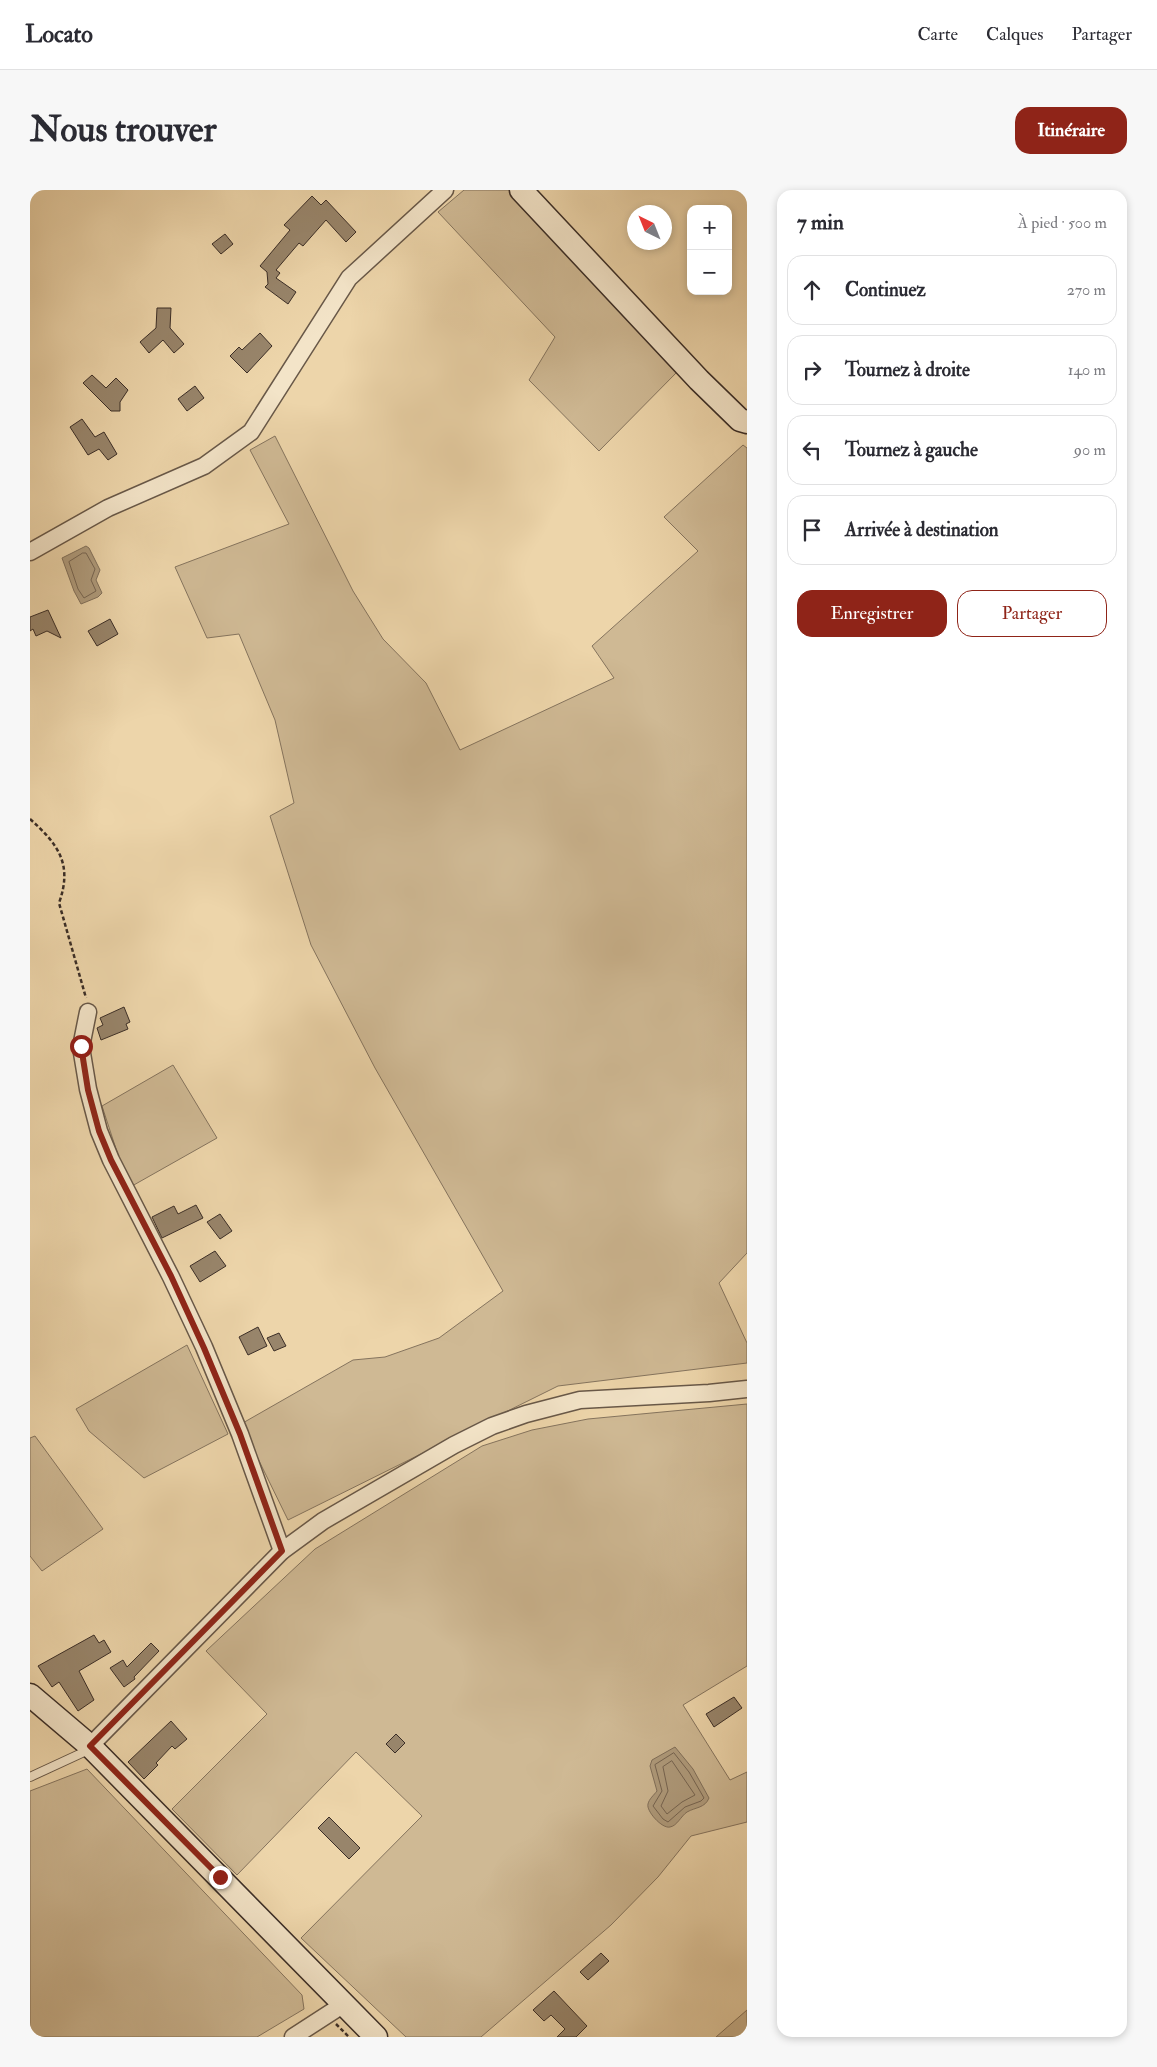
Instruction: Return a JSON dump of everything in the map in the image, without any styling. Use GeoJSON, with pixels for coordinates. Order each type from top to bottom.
{"type":"FeatureCollection","features":[{"type":"Feature","properties":{"kind":"main road"},"geometry":{"type":"LineString","coordinates":[[521,190],[699,380],[740,420],[747,422]]}},
{"type":"Feature","properties":{"kind":"main road"},"geometry":{"type":"LineString","coordinates":[[30,1695],[90,1746],[376,2037]]}},
{"type":"Feature","properties":{"kind":"street"},"geometry":{"type":"LineString","coordinates":[[30,552],[108,508],[204,466],[251,432],[349,278],[445,190]]}},
{"type":"Feature","properties":{"kind":"street"},"geometry":{"type":"LineString","coordinates":[[88,1012],[81,1046],[88,1090],[99,1131],[111,1160],[171,1276],[204,1348],[240,1434],[282,1551]]}},
{"type":"Feature","properties":{"kind":"street"},"geometry":{"type":"LineString","coordinates":[[90,1746],[282,1551],[322,1521],[454,1445],[492,1426],[526,1414],[580,1400],[747,1389]]}},
{"type":"Feature","properties":{"kind":"street"},"geometry":{"type":"LineString","coordinates":[[293,2037],[344,2004]]}},
{"type":"Feature","properties":{"kind":"lane"},"geometry":{"type":"LineString","coordinates":[[30,1776],[84,1752],[90,1746]]}},
{"type":"Feature","properties":{"kind":"path"},"geometry":{"type":"LineString","coordinates":[[30,819],[47,834],[63,858],[64,890],[59,903],[84,991],[88,1012]]}},
{"type":"Feature","properties":{"kind":"shaded area"},"geometry":{"type":"Polygon","coordinates":[[[464,190],[511,190],[680,369],[599,451],[529,380],[555,337],[438,212],[464,190]]]}},
{"type":"Feature","properties":{"kind":"shaded area"},"geometry":{"type":"Polygon","coordinates":[[[275,436],[353,591],[383,639],[426,683],[460,750],[614,678],[592,646],[698,551],[664,517],[743,445],[747,448],[747,1253],[719,1283],[747,1343],[747,1363],[558,1386],[288,1520],[241,1424],[353,1360],[385,1357],[439,1338],[503,1291],[375,1068],[311,945],[270,816],[294,803],[275,720],[239,634],[207,638],[175,567],[289,524],[250,450],[275,436]]]}},
{"type":"Feature","properties":{"kind":"shaded area"},"geometry":{"type":"Polygon","coordinates":[[[173,1065],[217,1138],[132,1186],[118,1155],[102,1106],[173,1065]]]}},
{"type":"Feature","properties":{"kind":"shaded area"},"geometry":{"type":"Polygon","coordinates":[[[187,1345],[228,1434],[144,1478],[89,1431],[76,1409],[187,1345]]]}},
{"type":"Feature","properties":{"kind":"shaded area"},"geometry":{"type":"Polygon","coordinates":[[[747,1404],[747,1666],[683,1705],[730,1780],[747,1772],[747,1822],[691,1836],[658,1877],[611,1925],[481,2037],[406,2037],[301,1938],[422,1816],[356,1752],[237,1875],[172,1809],[267,1714],[206,1651],[315,1549],[482,1446],[532,1430],[588,1419],[747,1404]]]}},
{"type":"Feature","properties":{"kind":"shaded area"},"geometry":{"type":"Polygon","coordinates":[[[35,1436],[103,1529],[42,1571],[30,1556],[30,1438],[35,1436]]]}},
{"type":"Feature","properties":{"kind":"shaded area"},"geometry":{"type":"Polygon","coordinates":[[[87,1769],[302,1995],[304,2009],[257,2037],[30,2037],[30,1791],[87,1769]]]}},
{"type":"Feature","properties":{"kind":"shaded area"},"geometry":{"type":"Polygon","coordinates":[[[747,2010],[747,2037],[716,2037],[747,2010]]]}},
{"type":"Feature","properties":{"kind":"water"},"geometry":{"type":"Polygon","coordinates":[[[86,546],[89,548],[100,570],[96,580],[102,593],[98,597],[81,604],[74,591],[62,558],[86,546]]]}},
{"type":"Feature","properties":{"kind":"water"},"geometry":{"type":"Polygon","coordinates":[[[675,1747],[693,1769],[709,1798],[703,1806],[687,1812],[675,1825],[667,1827],[655,1819],[649,1811],[649,1800],[657,1791],[650,1766],[652,1760],[675,1747]]]}},
{"type":"Feature","properties":{"kind":"building"},"geometry":{"type":"Polygon","coordinates":[[[312,196],[321,205],[326,200],[356,232],[346,242],[326,220],[303,246],[299,243],[276,270],[280,273],[276,278],[296,292],[288,304],[265,287],[268,284],[267,272],[260,266],[290,230],[284,225],[312,196]]]}},
{"type":"Feature","properties":{"kind":"building"},"geometry":{"type":"Polygon","coordinates":[[[225,234],[233,244],[221,254],[212,244],[225,234]]]}},
{"type":"Feature","properties":{"kind":"building"},"geometry":{"type":"Polygon","coordinates":[[[157,308],[171,308],[170,328],[184,344],[174,353],[163,340],[149,353],[140,342],[156,328],[157,308]]]}},
{"type":"Feature","properties":{"kind":"building"},"geometry":{"type":"Polygon","coordinates":[[[260,333],[272,346],[247,373],[230,356],[239,347],[242,350],[260,333]]]}},
{"type":"Feature","properties":{"kind":"building"},"geometry":{"type":"Polygon","coordinates":[[[92,375],[106,388],[116,378],[128,390],[120,402],[120,411],[111,411],[83,383],[92,375]]]}},
{"type":"Feature","properties":{"kind":"building"},"geometry":{"type":"Polygon","coordinates":[[[195,386],[204,398],[187,411],[178,399],[195,386]]]}},
{"type":"Feature","properties":{"kind":"building"},"geometry":{"type":"Polygon","coordinates":[[[82,419],[95,437],[104,432],[117,454],[108,460],[99,449],[88,455],[70,427],[82,419]]]}},
{"type":"Feature","properties":{"kind":"building"},"geometry":{"type":"Polygon","coordinates":[[[48,610],[61,638],[47,631],[36,636],[33,629],[30,631],[30,617],[48,610]]]}},
{"type":"Feature","properties":{"kind":"building"},"geometry":{"type":"Polygon","coordinates":[[[110,619],[118,634],[97,646],[88,631],[110,619]]]}},
{"type":"Feature","properties":{"kind":"building"},"geometry":{"type":"Polygon","coordinates":[[[124,1007],[130,1022],[126,1024],[128,1029],[101,1040],[97,1028],[103,1025],[100,1018],[124,1007]]]}},
{"type":"Feature","properties":{"kind":"building"},"geometry":{"type":"Polygon","coordinates":[[[196,1205],[203,1218],[162,1238],[152,1217],[174,1206],[178,1214],[196,1205]]]}},
{"type":"Feature","properties":{"kind":"building"},"geometry":{"type":"Polygon","coordinates":[[[220,1214],[232,1231],[220,1239],[207,1222],[220,1214]]]}},
{"type":"Feature","properties":{"kind":"building"},"geometry":{"type":"Polygon","coordinates":[[[215,1251],[226,1266],[200,1282],[190,1266],[215,1251]]]}},
{"type":"Feature","properties":{"kind":"building"},"geometry":{"type":"Polygon","coordinates":[[[258,1327],[267,1346],[248,1355],[239,1337],[258,1327]]]}},
{"type":"Feature","properties":{"kind":"building"},"geometry":{"type":"Polygon","coordinates":[[[279,1333],[286,1346],[274,1351],[267,1338],[279,1333]]]}},
{"type":"Feature","properties":{"kind":"building"},"geometry":{"type":"Polygon","coordinates":[[[94,1635],[99,1643],[104,1640],[111,1652],[79,1671],[94,1700],[78,1711],[59,1682],[52,1687],[38,1666],[94,1635]]]}},
{"type":"Feature","properties":{"kind":"building"},"geometry":{"type":"Polygon","coordinates":[[[151,1643],[159,1651],[134,1677],[135,1679],[124,1687],[110,1668],[123,1660],[127,1667],[151,1643]]]}},
{"type":"Feature","properties":{"kind":"building"},"geometry":{"type":"Polygon","coordinates":[[[734,1697],[742,1708],[714,1727],[706,1714],[734,1697]]]}},
{"type":"Feature","properties":{"kind":"building"},"geometry":{"type":"Polygon","coordinates":[[[171,1721],[187,1739],[175,1749],[172,1746],[156,1763],[158,1765],[144,1779],[128,1762],[171,1721]]]}},
{"type":"Feature","properties":{"kind":"building"},"geometry":{"type":"Polygon","coordinates":[[[396,1734],[405,1743],[395,1753],[386,1744],[396,1734]]]}},
{"type":"Feature","properties":{"kind":"building"},"geometry":{"type":"Polygon","coordinates":[[[329,1817],[360,1848],[349,1859],[318,1828],[329,1817]]]}},
{"type":"Feature","properties":{"kind":"building"},"geometry":{"type":"Polygon","coordinates":[[[601,1953],[609,1961],[588,1980],[580,1972],[601,1953]]]}},
{"type":"Feature","properties":{"kind":"building"},"geometry":{"type":"Polygon","coordinates":[[[554,1991],[587,2026],[576,2037],[557,2037],[565,2029],[551,2015],[544,2021],[533,2010],[554,1991]]]}},
{"type":"Feature","properties":{"kind":"route"},"geometry":{"type":"LineString","coordinates":[[81,1046],[88,1090],[99,1131],[111,1160],[171,1276],[204,1348],[240,1434],[282,1551],[90,1746],[220,1877]]}}]}
